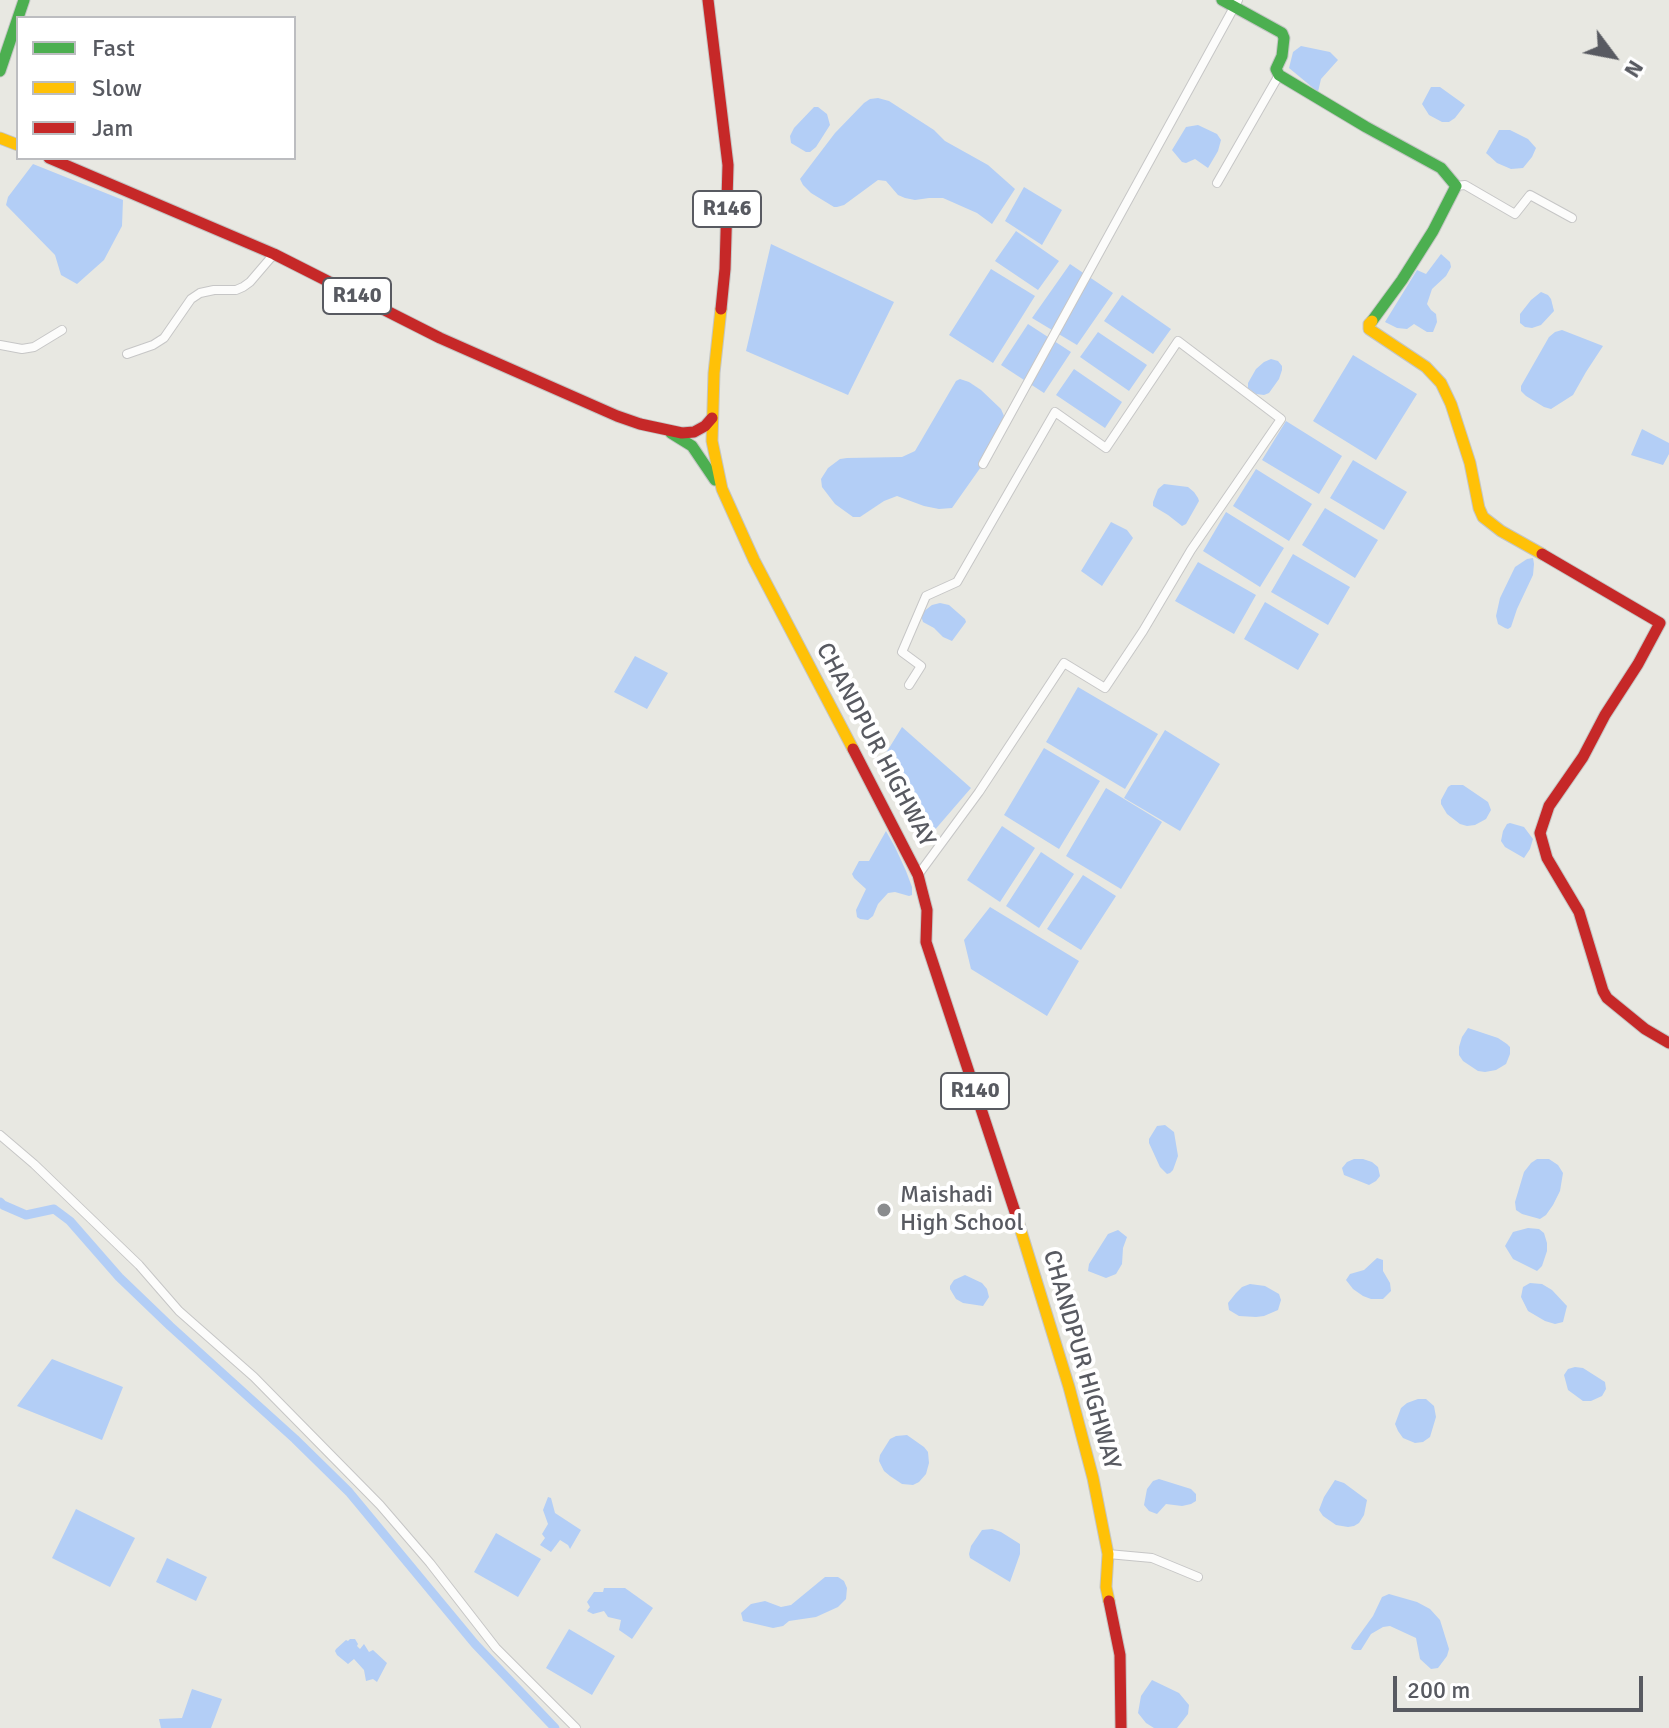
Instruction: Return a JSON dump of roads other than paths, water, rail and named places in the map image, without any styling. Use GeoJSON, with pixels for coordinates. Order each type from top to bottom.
{"type":"FeatureCollection","features":[{"type":"Feature","properties":{"kind":"main road","name":"R146"},"geometry":{"type":"LineString","coordinates":[[708,0],[728,165],[725,269],[712,418]]}},
{"type":"Feature","properties":{"kind":"main road"},"geometry":{"type":"LineString","coordinates":[[1222,0],[1282,33],[1282,56],[1276,69],[1279,75],[1441,168],[1456,186],[1433,231],[1369,324],[1369,329],[1426,367],[1441,383],[1470,463],[1483,517],[1501,531],[1660,623],[1583,757],[1549,806],[1540,833],[1543,850],[1579,912],[1607,998],[1645,1029],[1669,1043]]}},
{"type":"Feature","properties":{"kind":"main road"},"geometry":{"type":"LineString","coordinates":[[0,71],[16,24]]}},
{"type":"Feature","properties":{"kind":"main road","name":"R140"},"geometry":{"type":"LineString","coordinates":[[54,160],[274,254],[440,338],[617,416],[682,433],[694,432],[712,418]]}},
{"type":"Feature","properties":{"kind":"main road","name":"R140"},"geometry":{"type":"LineString","coordinates":[[712,418],[714,457],[722,489]]}},
{"type":"Feature","properties":{"kind":"main road","name":"R140"},"geometry":{"type":"LineString","coordinates":[[666,430],[692,446],[722,489]]}},
{"type":"Feature","properties":{"kind":"main road","name":"CHANDPUR HIGHWAY"},"geometry":{"type":"LineString","coordinates":[[722,489],[754,560],[918,875],[927,910],[926,942],[1025,1243],[1093,1478],[1108,1554],[1106,1587],[1120,1655],[1121,1728]]}},
{"type":"Feature","properties":{"kind":"street"},"geometry":{"type":"LineString","coordinates":[[983,464],[1238,0]]}},
{"type":"Feature","properties":{"kind":"street"},"geometry":{"type":"LineString","coordinates":[[1217,183],[1279,75]]}},
{"type":"Feature","properties":{"kind":"street"},"geometry":{"type":"LineString","coordinates":[[1456,186],[1465,185],[1515,214],[1530,195],[1572,218]]}},
{"type":"Feature","properties":{"kind":"street"},"geometry":{"type":"LineString","coordinates":[[127,354],[164,338],[191,299],[200,293],[243,287],[274,254]]}},
{"type":"Feature","properties":{"kind":"street"},"geometry":{"type":"LineString","coordinates":[[0,345],[22,349],[34,347],[62,330]]}},
{"type":"Feature","properties":{"kind":"street"},"geometry":{"type":"LineString","coordinates":[[909,685],[921,666],[902,652],[926,596],[957,582],[1055,412],[1106,448],[1178,341],[1281,419],[1191,550],[1105,688],[1064,663],[979,792],[918,875]]}},
{"type":"Feature","properties":{"kind":"street"},"geometry":{"type":"LineString","coordinates":[[0,1135],[128,1254],[179,1311],[254,1377],[380,1505],[496,1648],[576,1728]]}},
{"type":"Feature","properties":{"kind":"street"},"geometry":{"type":"LineString","coordinates":[[1108,1554],[1152,1558],[1198,1577]]}},
{"type":"Feature","properties":{"kind":"water"},"geometry":{"type":"Polygon","coordinates":[[[1301,46],[1330,52],[1338,60],[1321,79],[1318,92],[1289,68],[1293,52],[1301,46]]]}},
{"type":"Feature","properties":{"kind":"water"},"geometry":{"type":"Polygon","coordinates":[[[1431,87],[1440,87],[1465,105],[1449,122],[1429,115],[1422,104],[1431,87]]]}},
{"type":"Feature","properties":{"kind":"water"},"geometry":{"type":"Polygon","coordinates":[[[878,98],[889,101],[934,130],[945,141],[988,165],[1015,189],[992,224],[977,213],[943,198],[905,198],[898,195],[886,181],[878,180],[837,207],[803,185],[800,179],[835,133],[864,103],[878,98]]]}},
{"type":"Feature","properties":{"kind":"water"},"geometry":{"type":"Polygon","coordinates":[[[814,107],[827,114],[830,125],[816,147],[806,152],[791,143],[790,136],[814,107]]]}},
{"type":"Feature","properties":{"kind":"water"},"geometry":{"type":"Polygon","coordinates":[[[1198,125],[1217,134],[1221,140],[1208,168],[1195,159],[1182,162],[1172,150],[1186,127],[1198,125]]]}},
{"type":"Feature","properties":{"kind":"water"},"geometry":{"type":"Polygon","coordinates":[[[1499,130],[1510,130],[1528,139],[1536,148],[1523,168],[1511,169],[1497,163],[1486,153],[1499,130]]]}},
{"type":"Feature","properties":{"kind":"water"},"geometry":{"type":"Polygon","coordinates":[[[33,164],[123,200],[122,226],[104,260],[77,284],[61,275],[55,255],[6,205],[8,197],[33,164]]]}},
{"type":"Feature","properties":{"kind":"water"},"geometry":{"type":"Polygon","coordinates":[[[1024,187],[1062,210],[1042,245],[1005,221],[1024,187]]]}},
{"type":"Feature","properties":{"kind":"water"},"geometry":{"type":"Polygon","coordinates":[[[1016,231],[1059,261],[1038,290],[995,261],[1016,231]]]}},
{"type":"Feature","properties":{"kind":"water"},"geometry":{"type":"Polygon","coordinates":[[[771,244],[894,302],[848,395],[746,351],[771,244]]]}},
{"type":"Feature","properties":{"kind":"water"},"geometry":{"type":"Polygon","coordinates":[[[1441,254],[1451,267],[1432,289],[1427,304],[1436,314],[1433,332],[1414,324],[1407,329],[1385,322],[1417,270],[1426,274],[1441,254]]]}},
{"type":"Feature","properties":{"kind":"water"},"geometry":{"type":"Polygon","coordinates":[[[1070,264],[1113,293],[1077,345],[1032,318],[1070,264]]]}},
{"type":"Feature","properties":{"kind":"water"},"geometry":{"type":"Polygon","coordinates":[[[991,269],[1035,296],[993,363],[949,335],[991,269]]]}},
{"type":"Feature","properties":{"kind":"water"},"geometry":{"type":"Polygon","coordinates":[[[1541,292],[1551,299],[1554,311],[1541,325],[1525,327],[1520,323],[1520,314],[1541,292]]]}},
{"type":"Feature","properties":{"kind":"water"},"geometry":{"type":"Polygon","coordinates":[[[1122,295],[1171,329],[1153,354],[1104,321],[1122,295]]]}},
{"type":"Feature","properties":{"kind":"water"},"geometry":{"type":"Polygon","coordinates":[[[1028,324],[1071,352],[1044,393],[1001,365],[1028,324]]]}},
{"type":"Feature","properties":{"kind":"water"},"geometry":{"type":"Polygon","coordinates":[[[1562,330],[1603,346],[1573,395],[1551,409],[1526,396],[1521,386],[1549,337],[1562,330]]]}},
{"type":"Feature","properties":{"kind":"water"},"geometry":{"type":"Polygon","coordinates":[[[1098,332],[1147,365],[1129,391],[1080,357],[1098,332]]]}},
{"type":"Feature","properties":{"kind":"water"},"geometry":{"type":"Polygon","coordinates":[[[1353,355],[1417,394],[1376,460],[1313,421],[1353,355]]]}},
{"type":"Feature","properties":{"kind":"water"},"geometry":{"type":"Polygon","coordinates":[[[1271,359],[1282,366],[1279,379],[1269,393],[1256,394],[1248,388],[1248,383],[1256,369],[1271,359]]]}},
{"type":"Feature","properties":{"kind":"water"},"geometry":{"type":"Polygon","coordinates":[[[1074,369],[1122,402],[1105,428],[1056,395],[1074,369]]]}},
{"type":"Feature","properties":{"kind":"water"},"geometry":{"type":"Polygon","coordinates":[[[960,379],[981,390],[1004,416],[983,464],[952,508],[924,506],[897,496],[860,517],[853,517],[835,504],[822,487],[821,479],[828,468],[840,459],[902,457],[915,451],[960,379]]]}},
{"type":"Feature","properties":{"kind":"water"},"geometry":{"type":"Polygon","coordinates":[[[1286,421],[1342,456],[1319,494],[1262,460],[1286,421]]]}},
{"type":"Feature","properties":{"kind":"water"},"geometry":{"type":"Polygon","coordinates":[[[1642,429],[1669,443],[1669,454],[1663,465],[1631,455],[1642,429]]]}},
{"type":"Feature","properties":{"kind":"water"},"geometry":{"type":"Polygon","coordinates":[[[1353,460],[1407,492],[1384,530],[1330,498],[1353,460]]]}},
{"type":"Feature","properties":{"kind":"water"},"geometry":{"type":"Polygon","coordinates":[[[1256,469],[1312,504],[1289,541],[1233,506],[1256,469]]]}},
{"type":"Feature","properties":{"kind":"water"},"geometry":{"type":"Polygon","coordinates":[[[1164,484],[1188,487],[1198,498],[1186,524],[1182,526],[1153,506],[1158,489],[1164,484]]]}},
{"type":"Feature","properties":{"kind":"water"},"geometry":{"type":"Polygon","coordinates":[[[1325,508],[1378,540],[1355,578],[1302,545],[1325,508]]]}},
{"type":"Feature","properties":{"kind":"water"},"geometry":{"type":"Polygon","coordinates":[[[1226,512],[1284,548],[1260,587],[1203,551],[1226,512]]]}},
{"type":"Feature","properties":{"kind":"water"},"geometry":{"type":"Polygon","coordinates":[[[1111,522],[1127,530],[1133,538],[1102,586],[1081,571],[1111,522]]]}},
{"type":"Feature","properties":{"kind":"water"},"geometry":{"type":"Polygon","coordinates":[[[1293,554],[1350,587],[1328,625],[1271,592],[1293,554]]]}},
{"type":"Feature","properties":{"kind":"water"},"geometry":{"type":"Polygon","coordinates":[[[1533,558],[1533,575],[1511,627],[1505,628],[1498,624],[1496,616],[1500,598],[1515,567],[1533,558]]]}},
{"type":"Feature","properties":{"kind":"water"},"geometry":{"type":"Polygon","coordinates":[[[1198,562],[1256,595],[1234,634],[1175,601],[1198,562]]]}},
{"type":"Feature","properties":{"kind":"water"},"geometry":{"type":"Polygon","coordinates":[[[1265,602],[1319,634],[1298,670],[1244,639],[1265,602]]]}},
{"type":"Feature","properties":{"kind":"water"},"geometry":{"type":"Polygon","coordinates":[[[932,605],[949,605],[966,622],[952,641],[923,622],[921,616],[932,605]]]}},
{"type":"Feature","properties":{"kind":"water"},"geometry":{"type":"Polygon","coordinates":[[[635,656],[668,673],[647,709],[614,692],[635,656]]]}},
{"type":"Feature","properties":{"kind":"water"},"geometry":{"type":"Polygon","coordinates":[[[1078,687],[1158,734],[1125,789],[1046,742],[1078,687]]]}},
{"type":"Feature","properties":{"kind":"water"},"geometry":{"type":"Polygon","coordinates":[[[902,727],[971,788],[933,832],[883,758],[902,727]]]}},
{"type":"Feature","properties":{"kind":"water"},"geometry":{"type":"Polygon","coordinates":[[[1165,730],[1220,764],[1180,831],[1124,798],[1165,730]]]}},
{"type":"Feature","properties":{"kind":"water"},"geometry":{"type":"Polygon","coordinates":[[[1044,748],[1100,781],[1059,849],[1004,815],[1044,748]]]}},
{"type":"Feature","properties":{"kind":"water"},"geometry":{"type":"Polygon","coordinates":[[[1451,785],[1463,785],[1488,802],[1491,810],[1486,819],[1467,826],[1447,814],[1441,800],[1451,785]]]}},
{"type":"Feature","properties":{"kind":"water"},"geometry":{"type":"Polygon","coordinates":[[[1106,788],[1162,822],[1121,889],[1066,856],[1106,788]]]}},
{"type":"Feature","properties":{"kind":"water"},"geometry":{"type":"Polygon","coordinates":[[[1510,823],[1524,827],[1533,839],[1524,858],[1505,847],[1501,841],[1503,831],[1510,823]]]}},
{"type":"Feature","properties":{"kind":"water"},"geometry":{"type":"Polygon","coordinates":[[[1002,826],[1035,848],[1000,902],[967,880],[1002,826]]]}},
{"type":"Feature","properties":{"kind":"water"},"geometry":{"type":"Polygon","coordinates":[[[886,831],[906,871],[912,895],[888,893],[873,916],[868,920],[860,919],[856,910],[866,889],[852,874],[859,861],[869,861],[886,831]]]}},
{"type":"Feature","properties":{"kind":"water"},"geometry":{"type":"Polygon","coordinates":[[[1041,852],[1074,874],[1039,928],[1006,906],[1041,852]]]}},
{"type":"Feature","properties":{"kind":"water"},"geometry":{"type":"Polygon","coordinates":[[[1083,875],[1116,896],[1081,950],[1047,929],[1083,875]]]}},
{"type":"Feature","properties":{"kind":"water"},"geometry":{"type":"Polygon","coordinates":[[[990,907],[1079,961],[1047,1016],[971,969],[964,940],[990,907]]]}},
{"type":"Feature","properties":{"kind":"water"},"geometry":{"type":"Polygon","coordinates":[[[1468,1028],[1507,1044],[1510,1054],[1506,1064],[1485,1072],[1463,1061],[1459,1047],[1468,1028]]]}},
{"type":"Feature","properties":{"kind":"water"},"geometry":{"type":"Polygon","coordinates":[[[1165,1125],[1174,1132],[1178,1156],[1173,1170],[1167,1174],[1160,1167],[1149,1143],[1157,1126],[1165,1125]]]}},
{"type":"Feature","properties":{"kind":"water"},"geometry":{"type":"Polygon","coordinates":[[[1354,1159],[1372,1162],[1378,1167],[1380,1176],[1376,1181],[1369,1185],[1344,1175],[1342,1168],[1354,1159]]]}},
{"type":"Feature","properties":{"kind":"water"},"geometry":{"type":"Polygon","coordinates":[[[1537,1159],[1549,1159],[1563,1173],[1560,1191],[1553,1205],[1540,1219],[1516,1210],[1515,1202],[1524,1172],[1537,1159]]]}},
{"type":"Feature","properties":{"kind":"water"},"geometry":{"type":"Polygon","coordinates":[[[1539,1229],[1547,1243],[1542,1266],[1537,1271],[1513,1259],[1505,1246],[1513,1232],[1539,1229]]]}},
{"type":"Feature","properties":{"kind":"water"},"geometry":{"type":"Polygon","coordinates":[[[1118,1230],[1127,1237],[1122,1264],[1116,1274],[1106,1278],[1088,1271],[1089,1264],[1108,1234],[1118,1230]]]}},
{"type":"Feature","properties":{"kind":"water"},"geometry":{"type":"Polygon","coordinates":[[[1377,1258],[1383,1260],[1383,1271],[1391,1291],[1383,1299],[1371,1299],[1353,1289],[1346,1280],[1350,1274],[1364,1270],[1377,1258]]]}},
{"type":"Feature","properties":{"kind":"water"},"geometry":{"type":"Polygon","coordinates":[[[965,1275],[987,1289],[989,1297],[983,1306],[963,1303],[956,1299],[950,1289],[954,1280],[965,1275]]]}},
{"type":"Feature","properties":{"kind":"water"},"geometry":{"type":"Polygon","coordinates":[[[1530,1283],[1542,1284],[1552,1290],[1567,1306],[1563,1322],[1555,1324],[1545,1321],[1528,1311],[1521,1297],[1523,1287],[1530,1283]]]}},
{"type":"Feature","properties":{"kind":"water"},"geometry":{"type":"Polygon","coordinates":[[[1250,1284],[1265,1286],[1279,1294],[1278,1310],[1256,1317],[1239,1316],[1229,1310],[1228,1303],[1236,1293],[1250,1284]]]}},
{"type":"Feature","properties":{"kind":"water"},"geometry":{"type":"Polygon","coordinates":[[[52,1359],[123,1387],[102,1440],[17,1406],[52,1359]]]}},
{"type":"Feature","properties":{"kind":"water"},"geometry":{"type":"Polygon","coordinates":[[[1583,1368],[1605,1382],[1606,1389],[1602,1396],[1583,1401],[1568,1390],[1564,1375],[1568,1369],[1583,1368]]]}},
{"type":"Feature","properties":{"kind":"water"},"geometry":{"type":"Polygon","coordinates":[[[1418,1399],[1426,1399],[1434,1406],[1436,1417],[1430,1437],[1415,1443],[1403,1438],[1395,1424],[1401,1408],[1418,1399]]]}},
{"type":"Feature","properties":{"kind":"water"},"geometry":{"type":"Polygon","coordinates":[[[907,1435],[928,1452],[926,1474],[913,1485],[902,1484],[890,1476],[879,1461],[890,1439],[907,1435]]]}},
{"type":"Feature","properties":{"kind":"water"},"geometry":{"type":"Polygon","coordinates":[[[1159,1479],[1191,1489],[1196,1494],[1196,1501],[1182,1506],[1166,1504],[1157,1514],[1149,1511],[1144,1505],[1147,1489],[1159,1479]]]}},
{"type":"Feature","properties":{"kind":"water"},"geometry":{"type":"Polygon","coordinates":[[[1335,1480],[1367,1500],[1364,1515],[1354,1526],[1336,1525],[1319,1510],[1335,1480]]]}},
{"type":"Feature","properties":{"kind":"water"},"geometry":{"type":"Polygon","coordinates":[[[548,1497],[555,1513],[581,1530],[570,1549],[560,1540],[551,1552],[540,1545],[548,1524],[543,1510],[548,1497]]]}},
{"type":"Feature","properties":{"kind":"water"},"geometry":{"type":"Polygon","coordinates":[[[76,1509],[135,1538],[110,1587],[52,1558],[76,1509]]]}},
{"type":"Feature","properties":{"kind":"water"},"geometry":{"type":"Polygon","coordinates":[[[992,1529],[1020,1544],[1020,1554],[1010,1582],[970,1558],[971,1546],[982,1530],[992,1529]]]}},
{"type":"Feature","properties":{"kind":"water"},"geometry":{"type":"Polygon","coordinates":[[[496,1533],[541,1559],[518,1597],[474,1572],[496,1533]]]}},
{"type":"Feature","properties":{"kind":"water"},"geometry":{"type":"Polygon","coordinates":[[[167,1558],[207,1577],[196,1601],[156,1582],[167,1558]]]}},
{"type":"Feature","properties":{"kind":"water"},"geometry":{"type":"Polygon","coordinates":[[[825,1577],[838,1577],[844,1581],[846,1599],[838,1607],[816,1617],[789,1621],[773,1628],[743,1621],[741,1613],[751,1604],[765,1601],[781,1607],[791,1605],[825,1577]]]}},
{"type":"Feature","properties":{"kind":"water"},"geometry":{"type":"Polygon","coordinates":[[[604,1588],[625,1588],[653,1608],[632,1639],[619,1630],[621,1620],[608,1617],[604,1611],[593,1614],[587,1611],[590,1607],[587,1602],[594,1592],[603,1592],[604,1588]]]}},
{"type":"Feature","properties":{"kind":"water"},"geometry":{"type":"Polygon","coordinates":[[[1389,1594],[1417,1602],[1430,1609],[1440,1620],[1449,1649],[1438,1668],[1431,1669],[1420,1659],[1416,1638],[1390,1626],[1371,1634],[1361,1650],[1351,1648],[1382,1597],[1389,1594]]]}},
{"type":"Feature","properties":{"kind":"water"},"geometry":{"type":"Polygon","coordinates":[[[569,1629],[615,1656],[592,1695],[546,1668],[569,1629]]]}},
{"type":"Feature","properties":{"kind":"water"},"geometry":{"type":"Polygon","coordinates":[[[355,1639],[360,1649],[364,1644],[369,1652],[373,1650],[387,1663],[377,1682],[373,1679],[366,1681],[364,1670],[354,1659],[348,1664],[337,1655],[336,1649],[355,1639]]]}},
{"type":"Feature","properties":{"kind":"water"},"geometry":{"type":"Polygon","coordinates":[[[1152,1680],[1179,1693],[1189,1705],[1188,1714],[1177,1728],[1154,1728],[1138,1713],[1141,1696],[1152,1680]]]}},
{"type":"Feature","properties":{"kind":"water"},"geometry":{"type":"Polygon","coordinates":[[[192,1689],[222,1699],[211,1728],[161,1728],[159,1719],[182,1718],[192,1689]]]}},
{"type":"Feature","properties":{"kind":"waterway"},"geometry":{"type":"LineString","coordinates":[[0,1202],[26,1215],[54,1209],[70,1221],[119,1277],[349,1492],[475,1644],[555,1728]]}},
{"type":"Feature","properties":{"kind":"place","name":"Maishadi High School"},"geometry":{"type":"Point","coordinates":[884,1210]}}]}
